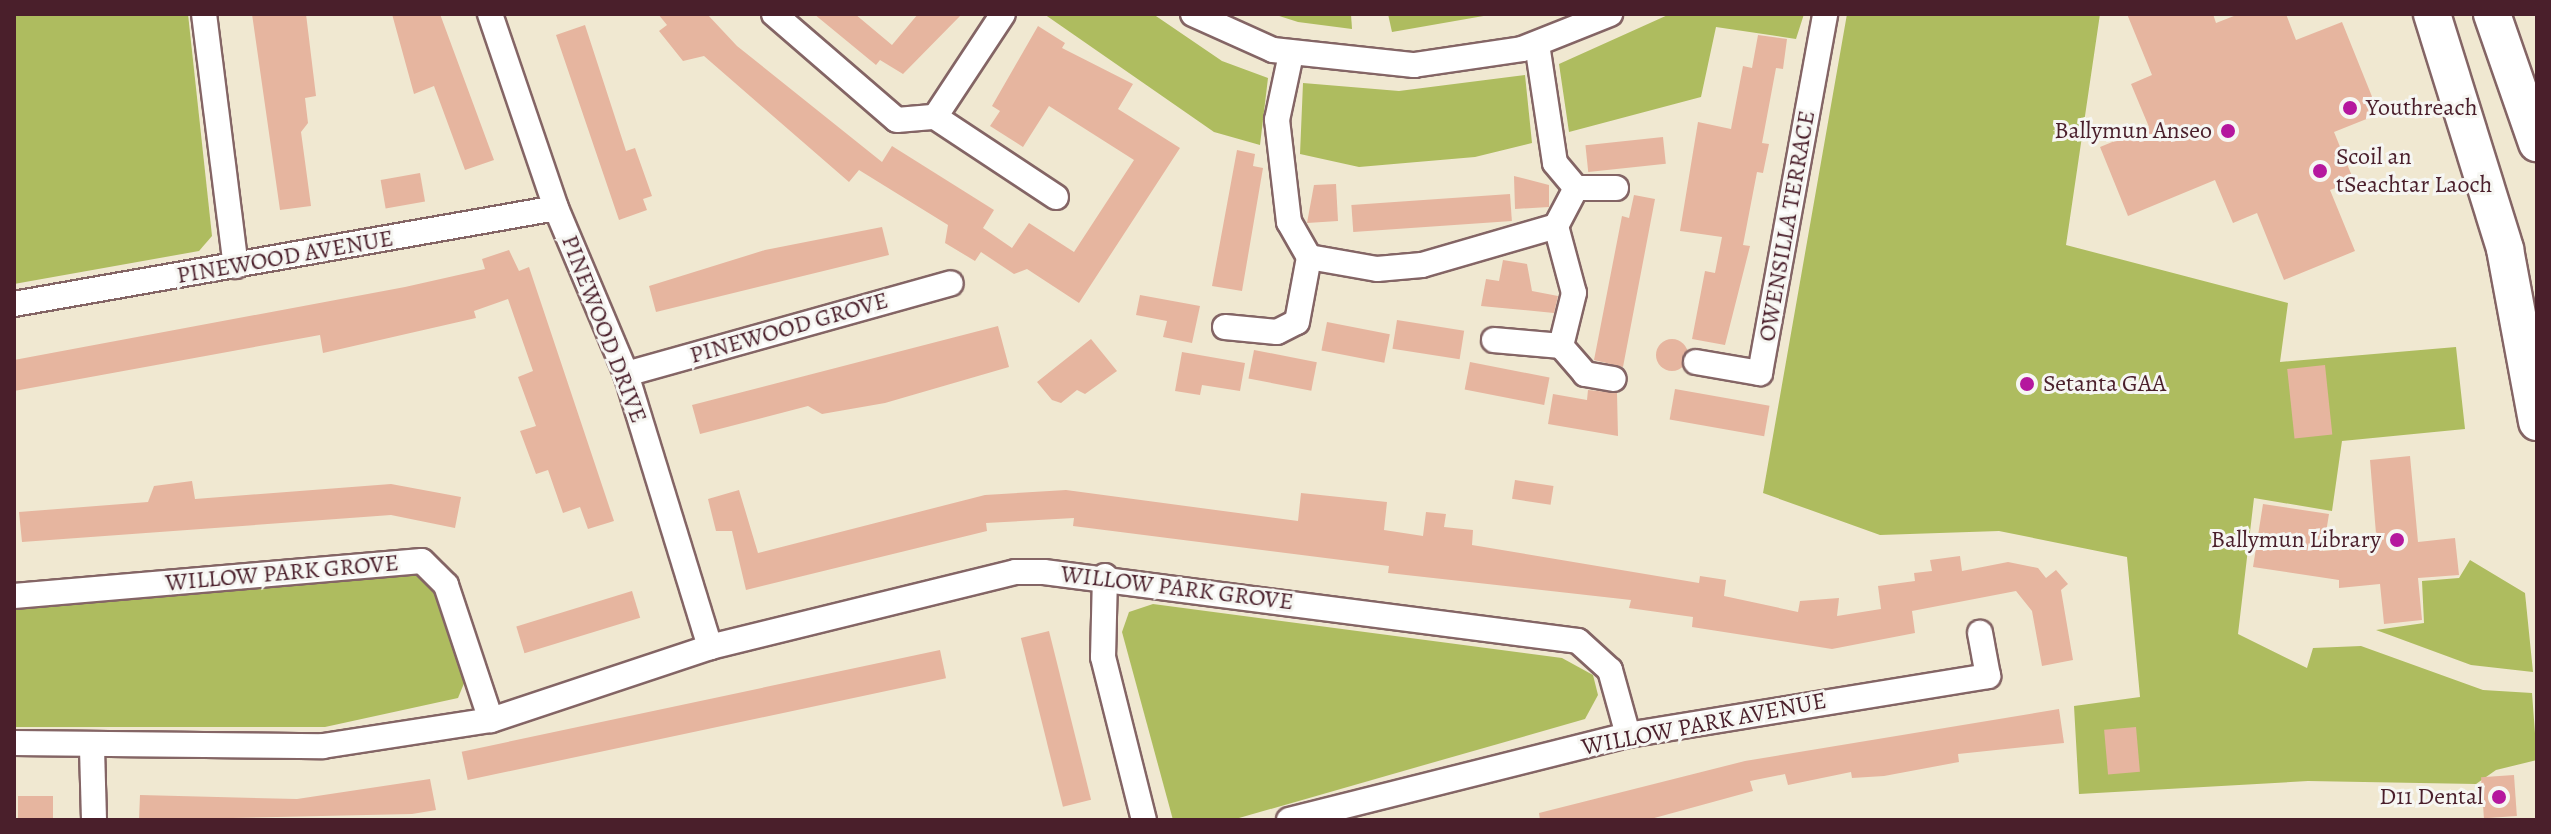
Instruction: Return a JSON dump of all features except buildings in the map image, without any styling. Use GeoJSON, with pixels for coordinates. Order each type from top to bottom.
{"type":"FeatureCollection","features":[{"type":"Feature","properties":{"kind":"main road"},"geometry":{"type":"LineString","coordinates":[[2432,14],[2505,249],[2537,422]]}},
{"type":"Feature","properties":{"kind":"main road"},"geometry":{"type":"LineString","coordinates":[[2492,14],[2537,143]]}},
{"type":"Feature","properties":{"kind":"street"},"geometry":{"type":"LineString","coordinates":[[204,14],[236,266]]}},
{"type":"Feature","properties":{"kind":"street","name":"PINEWOOD DRIVE"},"geometry":{"type":"LineString","coordinates":[[490,14],[556,208],[626,374],[710,647]]}},
{"type":"Feature","properties":{"kind":"street"},"geometry":{"type":"LineString","coordinates":[[774,14],[897,120],[935,117],[1056,197]]}},
{"type":"Feature","properties":{"kind":"street"},"geometry":{"type":"LineString","coordinates":[[935,117],[1003,14]]}},
{"type":"Feature","properties":{"kind":"street"},"geometry":{"type":"LineString","coordinates":[[1193,14],[1237,40],[1291,54],[1414,65],[1537,44],[1559,24],[1610,14]]}},
{"type":"Feature","properties":{"kind":"street","name":"OWENSILLA TERRACE"},"geometry":{"type":"LineString","coordinates":[[1696,362],[1760,373],[1825,14]]}},
{"type":"Feature","properties":{"kind":"street"},"geometry":{"type":"LineString","coordinates":[[1537,44],[1549,147],[1576,188]]}},
{"type":"Feature","properties":{"kind":"street"},"geometry":{"type":"LineString","coordinates":[[1225,327],[1277,332],[1297,322],[1309,257],[1289,222],[1277,120],[1291,54]]}},
{"type":"Feature","properties":{"kind":"street"},"geometry":{"type":"LineString","coordinates":[[1576,188],[1616,188]]}},
{"type":"Feature","properties":{"kind":"street"},"geometry":{"type":"LineString","coordinates":[[1561,346],[1574,293],[1556,226],[1576,188]]}},
{"type":"Feature","properties":{"kind":"street","name":"PINEWOOD AVENUE"},"geometry":{"type":"LineString","coordinates":[[14,304],[556,208]]}},
{"type":"Feature","properties":{"kind":"street"},"geometry":{"type":"LineString","coordinates":[[1309,257],[1377,269],[1422,265],[1556,226]]}},
{"type":"Feature","properties":{"kind":"street","name":"PINEWOOD GROVE"},"geometry":{"type":"LineString","coordinates":[[626,374],[951,283]]}},
{"type":"Feature","properties":{"kind":"street"},"geometry":{"type":"LineString","coordinates":[[1494,340],[1561,346],[1585,374],[1614,379]]}},
{"type":"Feature","properties":{"kind":"street","name":"WILLOW PARK GROVE"},"geometry":{"type":"LineString","coordinates":[[14,596],[422,561],[446,585],[491,720]]}},
{"type":"Feature","properties":{"kind":"street","name":"WILLOW PARK GROVE"},"geometry":{"type":"LineString","coordinates":[[14,743],[92,748],[323,746],[491,720],[710,647],[1015,572],[1105,576],[1578,641],[1610,670],[1628,735]]}},
{"type":"Feature","properties":{"kind":"street"},"geometry":{"type":"LineString","coordinates":[[1105,576],[1103,657],[1144,820]]}},
{"type":"Feature","properties":{"kind":"street","name":"WILLOW PARK AVENUE"},"geometry":{"type":"LineString","coordinates":[[1289,820],[1383,811],[1628,735],[1988,676],[1980,633]]}},
{"type":"Feature","properties":{"kind":"street"},"geometry":{"type":"LineString","coordinates":[[92,748],[94,820]]}},
{"type":"Feature","properties":{"kind":"green space"},"geometry":{"type":"Polygon","coordinates":[[[14,14],[188,14],[212,236],[199,251],[14,284],[14,14]]]}},
{"type":"Feature","properties":{"kind":"green space"},"geometry":{"type":"Polygon","coordinates":[[[1044,14],[1153,14],[1222,61],[1268,78],[1260,145],[1214,132],[1044,14]]]}},
{"type":"Feature","properties":{"kind":"green space"},"geometry":{"type":"Polygon","coordinates":[[[1273,14],[1351,14],[1352,29],[1298,22],[1273,14]]]}},
{"type":"Feature","properties":{"kind":"green space"},"geometry":{"type":"Polygon","coordinates":[[[1388,14],[1495,14],[1392,32],[1388,14]]]}},
{"type":"Feature","properties":{"kind":"green space"},"geometry":{"type":"Polygon","coordinates":[[[1670,14],[1804,14],[1796,39],[1716,27],[1701,97],[1569,132],[1559,64],[1670,14]]]}},
{"type":"Feature","properties":{"kind":"green space"},"geometry":{"type":"Polygon","coordinates":[[[1847,14],[2100,14],[2066,245],[2288,303],[2280,362],[2456,347],[2465,429],[2342,441],[2332,511],[2254,498],[2238,634],[2307,668],[2313,648],[2361,646],[2483,690],[2532,693],[2537,760],[2496,770],[2476,784],[2308,781],[2079,794],[2074,706],[2140,697],[2127,557],[1999,531],[1880,535],[1763,493],[1847,14]]]}},
{"type":"Feature","properties":{"kind":"green space"},"geometry":{"type":"Polygon","coordinates":[[[1525,75],[1532,143],[1475,157],[1359,167],[1300,154],[1303,83],[1399,91],[1525,75]]]}},
{"type":"Feature","properties":{"kind":"green space"},"geometry":{"type":"Polygon","coordinates":[[[2470,560],[2525,593],[2533,672],[2471,665],[2376,630],[2424,623],[2422,581],[2459,578],[2470,560]]]}},
{"type":"Feature","properties":{"kind":"green space"},"geometry":{"type":"Polygon","coordinates":[[[416,571],[442,591],[467,676],[458,698],[325,727],[14,727],[14,607],[416,571]]]}},
{"type":"Feature","properties":{"kind":"green space"},"geometry":{"type":"Polygon","coordinates":[[[1153,604],[1562,658],[1593,675],[1598,695],[1585,719],[1232,820],[1173,820],[1122,632],[1129,612],[1153,604]]]}},
{"type":"Feature","properties":{"kind":"place","name":"Youthreach"},"geometry":{"type":"Point","coordinates":[2350,108]}},
{"type":"Feature","properties":{"kind":"place","name":"Ballymun Anseo"},"geometry":{"type":"Point","coordinates":[2228,131]}},
{"type":"Feature","properties":{"kind":"place","name":"Scoil an tSeachtar Laoch"},"geometry":{"type":"Point","coordinates":[2320,171]}},
{"type":"Feature","properties":{"kind":"place","name":"Setanta GAA"},"geometry":{"type":"Point","coordinates":[2027,384]}},
{"type":"Feature","properties":{"kind":"place","name":"Ballymun Library"},"geometry":{"type":"Point","coordinates":[2397,540]}},
{"type":"Feature","properties":{"kind":"place","name":"D11 Dental"},"geometry":{"type":"Point","coordinates":[2499,797]}}]}
